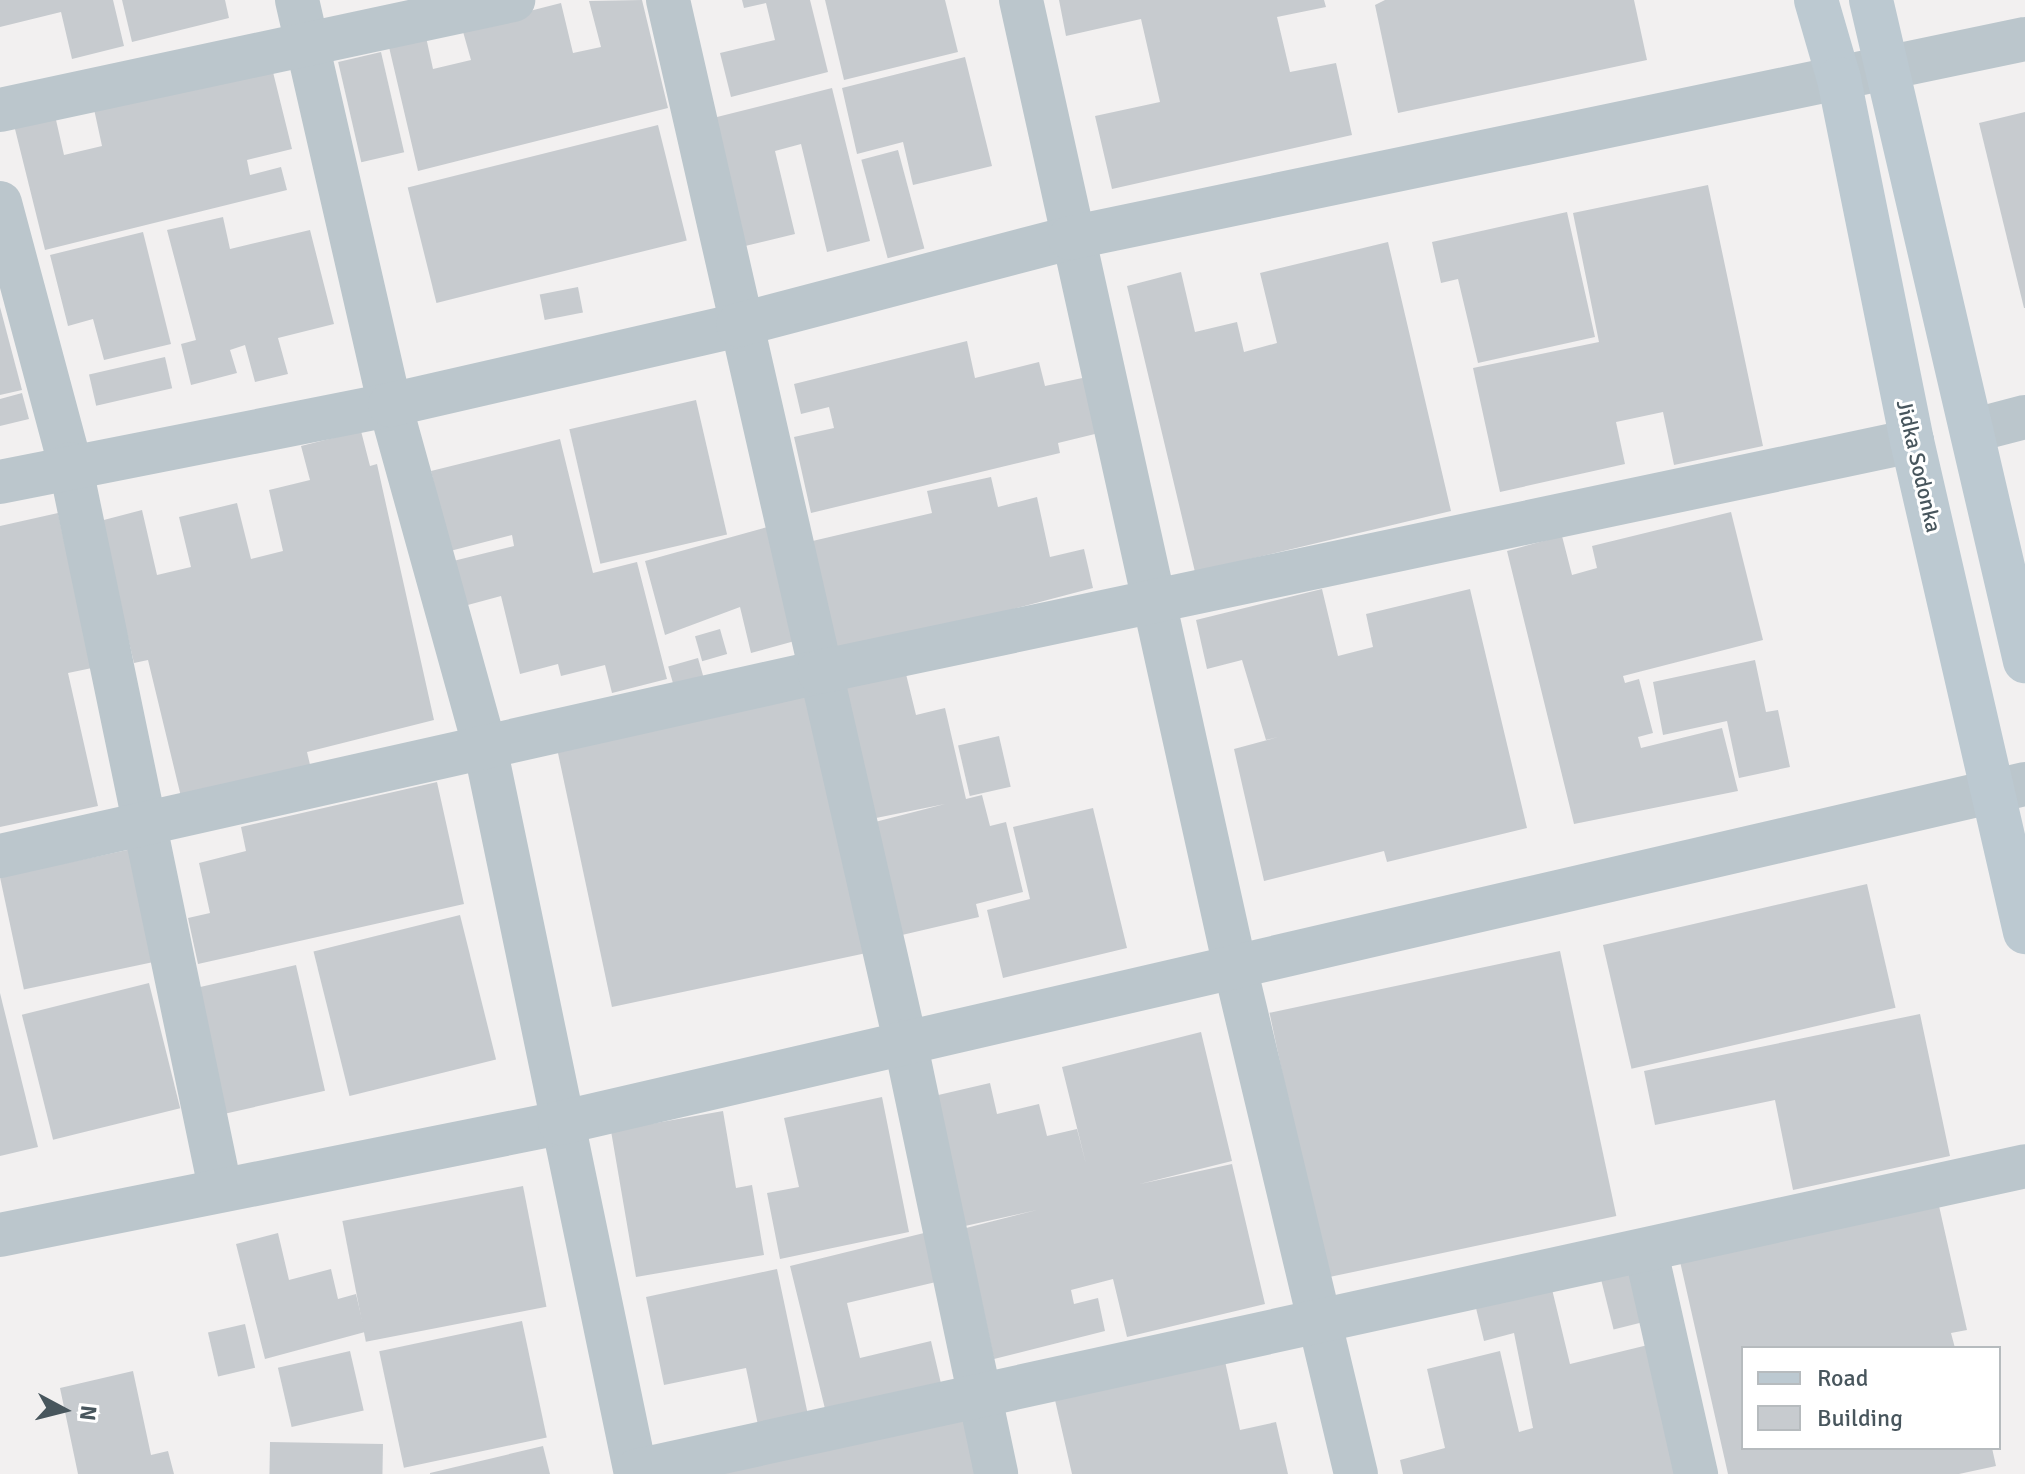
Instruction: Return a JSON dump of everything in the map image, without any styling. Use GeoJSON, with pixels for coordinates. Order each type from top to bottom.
{"type":"FeatureCollection","features":[{"type":"Feature","properties":{"kind":"main road","name":"Jidka Sodonka"},"geometry":{"type":"LineString","coordinates":[[1816,0],[1839,79],[1912,441],[2010,788],[2025,932]]}},
{"type":"Feature","properties":{"kind":"main road"},"geometry":{"type":"LineString","coordinates":[[1871,0],[1975,430],[2025,661]]}},
{"type":"Feature","properties":{"kind":"street"},"geometry":{"type":"LineString","coordinates":[[297,0],[390,405],[485,747],[560,1123],[636,1472],[1321,1316],[1646,1252],[2025,1166]]}},
{"type":"Feature","properties":{"kind":"street"},"geometry":{"type":"LineString","coordinates":[[0,110],[513,0]]}},
{"type":"Feature","properties":{"kind":"street"},"geometry":{"type":"LineString","coordinates":[[668,0],[738,325],[905,1041],[996,1474]]}},
{"type":"Feature","properties":{"kind":"street"},"geometry":{"type":"LineString","coordinates":[[1021,0],[1070,238],[1156,605],[1235,967],[1321,1316],[1356,1474]]}},
{"type":"Feature","properties":{"kind":"street"},"geometry":{"type":"LineString","coordinates":[[0,482],[70,464],[390,405],[738,325],[1070,238],[2025,39]]}},
{"type":"Feature","properties":{"kind":"street"},"geometry":{"type":"LineString","coordinates":[[0,203],[70,464],[220,1188]]}},
{"type":"Feature","properties":{"kind":"street"},"geometry":{"type":"LineString","coordinates":[[1975,430],[2025,417]]}},
{"type":"Feature","properties":{"kind":"street"},"geometry":{"type":"LineString","coordinates":[[0,856],[146,826],[819,672],[1156,605],[1912,441]]}},
{"type":"Feature","properties":{"kind":"street"},"geometry":{"type":"LineString","coordinates":[[0,1235],[220,1188],[560,1123],[2010,788]]}},
{"type":"Feature","properties":{"kind":"street"},"geometry":{"type":"LineString","coordinates":[[1646,1252],[1696,1474]]}},
{"type":"Feature","properties":{"kind":"building"},"geometry":{"type":"Polygon","coordinates":[[[0,0],[113,0],[124,46],[72,59],[61,12],[0,27],[0,0]]]}},
{"type":"Feature","properties":{"kind":"building"},"geometry":{"type":"Polygon","coordinates":[[[122,0],[225,0],[229,18],[132,42],[122,0]]]}},
{"type":"Feature","properties":{"kind":"building"},"geometry":{"type":"Polygon","coordinates":[[[642,0],[668,108],[418,171],[389,47],[426,37],[433,69],[471,60],[462,28],[561,3],[573,53],[601,47],[589,1],[642,0]]]}},
{"type":"Feature","properties":{"kind":"building"},"geometry":{"type":"Polygon","coordinates":[[[742,0],[810,0],[828,72],[731,97],[720,53],[775,40],[766,3],[744,8],[742,0]]]}},
{"type":"Feature","properties":{"kind":"building"},"geometry":{"type":"Polygon","coordinates":[[[825,0],[945,0],[958,52],[844,80],[825,0]]]}},
{"type":"Feature","properties":{"kind":"building"},"geometry":{"type":"Polygon","coordinates":[[[1059,0],[1324,0],[1326,7],[1277,17],[1290,72],[1336,63],[1352,135],[1112,189],[1095,116],[1160,102],[1141,19],[1066,36],[1059,0]]]}},
{"type":"Feature","properties":{"kind":"building"},"geometry":{"type":"Polygon","coordinates":[[[1385,0],[1634,0],[1647,60],[1398,113],[1375,5],[1385,0]]]}},
{"type":"Feature","properties":{"kind":"building"},"geometry":{"type":"Polygon","coordinates":[[[381,52],[404,152],[361,162],[338,62],[381,52]]]}},
{"type":"Feature","properties":{"kind":"building"},"geometry":{"type":"Polygon","coordinates":[[[965,57],[992,166],[913,185],[903,142],[857,154],[842,88],[965,57]]]}},
{"type":"Feature","properties":{"kind":"building"},"geometry":{"type":"Polygon","coordinates":[[[271,64],[292,149],[247,160],[250,175],[281,167],[287,190],[45,250],[13,121],[54,111],[64,155],[102,146],[94,109],[271,64]]]}},
{"type":"Feature","properties":{"kind":"building"},"geometry":{"type":"Polygon","coordinates":[[[832,88],[870,241],[827,252],[801,144],[775,151],[795,234],[741,247],[709,119],[832,88]]]}},
{"type":"Feature","properties":{"kind":"building"},"geometry":{"type":"Polygon","coordinates":[[[2025,112],[2025,308],[2024,308],[1979,123],[2025,112]]]}},
{"type":"Feature","properties":{"kind":"building"},"geometry":{"type":"Polygon","coordinates":[[[658,125],[687,240],[436,303],[408,187],[658,125]]]}},
{"type":"Feature","properties":{"kind":"building"},"geometry":{"type":"Polygon","coordinates":[[[898,150],[924,249],[888,258],[861,160],[898,150]]]}},
{"type":"Feature","properties":{"kind":"building"},"geometry":{"type":"Polygon","coordinates":[[[1708,185],[1763,446],[1674,465],[1663,412],[1616,422],[1625,464],[1500,492],[1473,368],[1599,342],[1573,213],[1708,185]]]}},
{"type":"Feature","properties":{"kind":"building"},"geometry":{"type":"Polygon","coordinates":[[[1567,212],[1595,337],[1478,363],[1458,279],[1441,283],[1432,242],[1567,212]]]}},
{"type":"Feature","properties":{"kind":"building"},"geometry":{"type":"Polygon","coordinates":[[[223,217],[230,249],[310,230],[334,324],[278,338],[288,374],[255,382],[245,345],[230,350],[237,373],[191,385],[181,344],[196,340],[167,230],[223,217]]]}},
{"type":"Feature","properties":{"kind":"building"},"geometry":{"type":"Polygon","coordinates":[[[143,232],[171,344],[104,360],[93,319],[68,326],[50,255],[143,232]]]}},
{"type":"Feature","properties":{"kind":"building"},"geometry":{"type":"Polygon","coordinates":[[[1388,242],[1451,511],[1195,572],[1127,286],[1181,272],[1195,332],[1237,322],[1244,352],[1277,343],[1260,273],[1388,242]]]}},
{"type":"Feature","properties":{"kind":"building"},"geometry":{"type":"Polygon","coordinates":[[[578,287],[583,313],[545,320],[540,294],[578,287]]]}},
{"type":"Feature","properties":{"kind":"building"},"geometry":{"type":"Polygon","coordinates":[[[0,307],[22,390],[0,395],[0,307]]]}},
{"type":"Feature","properties":{"kind":"building"},"geometry":{"type":"Polygon","coordinates":[[[967,341],[975,378],[1039,362],[1045,386],[1087,377],[1099,433],[1058,443],[1060,453],[811,513],[794,437],[834,428],[829,407],[801,414],[794,384],[967,341]]]}},
{"type":"Feature","properties":{"kind":"building"},"geometry":{"type":"Polygon","coordinates":[[[165,357],[172,388],[96,406],[89,375],[165,357]]]}},
{"type":"Feature","properties":{"kind":"building"},"geometry":{"type":"Polygon","coordinates":[[[22,393],[29,419],[0,426],[0,399],[22,393]]]}},
{"type":"Feature","properties":{"kind":"building"},"geometry":{"type":"Polygon","coordinates":[[[696,400],[727,534],[600,564],[569,429],[696,400]]]}},
{"type":"Feature","properties":{"kind":"building"},"geometry":{"type":"Polygon","coordinates":[[[361,431],[370,466],[377,464],[434,720],[307,752],[312,773],[183,805],[148,660],[134,663],[100,521],[142,510],[157,575],[191,567],[179,517],[237,503],[251,559],[283,551],[269,490],[310,480],[301,446],[361,431]]]}},
{"type":"Feature","properties":{"kind":"building"},"geometry":{"type":"Polygon","coordinates":[[[560,439],[593,573],[637,562],[667,679],[612,693],[605,665],[561,676],[558,664],[520,674],[501,596],[453,609],[441,564],[514,546],[512,535],[450,551],[431,471],[560,439]]]}},
{"type":"Feature","properties":{"kind":"building"},"geometry":{"type":"Polygon","coordinates":[[[991,477],[998,507],[1037,497],[1050,557],[1084,549],[1093,588],[831,657],[804,543],[932,513],[927,491],[991,477]]]}},
{"type":"Feature","properties":{"kind":"building"},"geometry":{"type":"Polygon","coordinates":[[[1731,512],[1763,640],[1623,676],[1625,683],[1639,679],[1653,733],[1638,737],[1641,748],[1722,728],[1738,791],[1574,824],[1507,551],[1562,536],[1572,575],[1597,568],[1592,546],[1731,512]]]}},
{"type":"Feature","properties":{"kind":"building"},"geometry":{"type":"Polygon","coordinates":[[[58,513],[92,668],[68,673],[98,806],[0,827],[0,526],[58,513]]]}},
{"type":"Feature","properties":{"kind":"building"},"geometry":{"type":"Polygon","coordinates":[[[771,526],[802,639],[751,653],[740,607],[665,635],[645,561],[771,526]]]}},
{"type":"Feature","properties":{"kind":"building"},"geometry":{"type":"Polygon","coordinates":[[[1322,589],[1338,656],[1373,647],[1366,614],[1470,589],[1527,828],[1387,862],[1384,851],[1264,881],[1234,749],[1278,737],[1266,740],[1242,660],[1207,669],[1196,620],[1322,589]]]}},
{"type":"Feature","properties":{"kind":"building"},"geometry":{"type":"Polygon","coordinates":[[[720,629],[727,654],[702,661],[695,636],[720,629]]]}},
{"type":"Feature","properties":{"kind":"building"},"geometry":{"type":"Polygon","coordinates":[[[698,658],[705,682],[675,691],[668,667],[698,658]]]}},
{"type":"Feature","properties":{"kind":"building"},"geometry":{"type":"Polygon","coordinates":[[[1755,660],[1766,712],[1778,710],[1790,767],[1739,778],[1727,721],[1663,735],[1653,682],[1755,660]]]}},
{"type":"Feature","properties":{"kind":"building"},"geometry":{"type":"Polygon","coordinates":[[[906,674],[916,715],[945,708],[966,799],[982,795],[990,826],[1006,822],[1023,892],[976,904],[979,917],[902,935],[875,822],[945,804],[876,818],[845,688],[906,674]]]}},
{"type":"Feature","properties":{"kind":"building"},"geometry":{"type":"Polygon","coordinates":[[[810,693],[865,953],[612,1007],[557,747],[810,693]]]}},
{"type":"Feature","properties":{"kind":"building"},"geometry":{"type":"Polygon","coordinates":[[[999,736],[1011,787],[970,796],[958,745],[999,736]]]}},
{"type":"Feature","properties":{"kind":"building"},"geometry":{"type":"Polygon","coordinates":[[[437,782],[464,904],[198,964],[188,918],[210,913],[199,863],[246,851],[241,827],[437,782]]]}},
{"type":"Feature","properties":{"kind":"building"},"geometry":{"type":"Polygon","coordinates":[[[1093,808],[1127,948],[1003,978],[987,910],[1030,899],[1013,827],[1093,808]]]}},
{"type":"Feature","properties":{"kind":"building"},"geometry":{"type":"Polygon","coordinates":[[[132,849],[156,961],[24,990],[0,877],[132,849]]]}},
{"type":"Feature","properties":{"kind":"building"},"geometry":{"type":"Polygon","coordinates":[[[1867,884],[1896,1008],[1632,1069],[1603,945],[1867,884]]]}},
{"type":"Feature","properties":{"kind":"building"},"geometry":{"type":"Polygon","coordinates":[[[460,915],[496,1060],[350,1096],[313,952],[460,915]]]}},
{"type":"Feature","properties":{"kind":"building"},"geometry":{"type":"Polygon","coordinates":[[[1560,951],[1616,1216],[1326,1278],[1269,1013],[1560,951]]]}},
{"type":"Feature","properties":{"kind":"building"},"geometry":{"type":"Polygon","coordinates":[[[296,965],[325,1091],[223,1114],[194,989],[296,965]]]}},
{"type":"Feature","properties":{"kind":"building"},"geometry":{"type":"Polygon","coordinates":[[[149,983],[180,1108],[53,1140],[22,1015],[149,983]]]}},
{"type":"Feature","properties":{"kind":"building"},"geometry":{"type":"Polygon","coordinates":[[[0,993],[38,1147],[0,1156],[0,993]]]}},
{"type":"Feature","properties":{"kind":"building"},"geometry":{"type":"Polygon","coordinates":[[[1920,1014],[1950,1156],[1793,1190],[1775,1100],[1655,1125],[1644,1071],[1920,1014]]]}},
{"type":"Feature","properties":{"kind":"building"},"geometry":{"type":"Polygon","coordinates":[[[1201,1032],[1232,1161],[1140,1184],[1232,1164],[1265,1304],[1127,1337],[1113,1279],[1071,1290],[1074,1304],[1098,1298],[1105,1331],[994,1359],[966,1228],[1037,1210],[965,1226],[934,1096],[990,1083],[997,1114],[1039,1104],[1047,1136],[1077,1129],[1086,1164],[1062,1067],[1201,1032]]]}},
{"type":"Feature","properties":{"kind":"building"},"geometry":{"type":"Polygon","coordinates":[[[882,1097],[909,1232],[780,1259],[767,1193],[799,1187],[784,1118],[882,1097]]]}},
{"type":"Feature","properties":{"kind":"building"},"geometry":{"type":"Polygon","coordinates":[[[723,1111],[736,1188],[752,1185],[764,1255],[636,1277],[611,1131],[723,1111]]]}},
{"type":"Feature","properties":{"kind":"building"},"geometry":{"type":"Polygon","coordinates":[[[523,1186],[546,1307],[366,1342],[342,1221],[523,1186]]]}},
{"type":"Feature","properties":{"kind":"building"},"geometry":{"type":"Polygon","coordinates":[[[1937,1197],[1967,1330],[1951,1333],[1954,1346],[1741,1346],[1741,1450],[1992,1450],[1996,1466],[1959,1474],[1728,1474],[1679,1257],[1937,1197]]]}},
{"type":"Feature","properties":{"kind":"building"},"geometry":{"type":"Polygon","coordinates":[[[278,1233],[289,1280],[331,1269],[338,1299],[356,1294],[365,1332],[265,1359],[236,1244],[278,1233]]]}},
{"type":"Feature","properties":{"kind":"building"},"geometry":{"type":"Polygon","coordinates":[[[924,1233],[936,1282],[847,1303],[860,1358],[931,1341],[943,1392],[828,1421],[790,1266],[924,1233]]]}},
{"type":"Feature","properties":{"kind":"building"},"geometry":{"type":"Polygon","coordinates":[[[1633,1267],[1647,1321],[1614,1330],[1600,1275],[1633,1267]]]}},
{"type":"Feature","properties":{"kind":"building"},"geometry":{"type":"Polygon","coordinates":[[[777,1269],[808,1415],[758,1425],[746,1368],[664,1385],[646,1297],[777,1269]]]}},
{"type":"Feature","properties":{"kind":"building"},"geometry":{"type":"Polygon","coordinates":[[[1551,1285],[1570,1364],[1656,1343],[1687,1474],[1403,1474],[1400,1460],[1445,1448],[1427,1369],[1500,1351],[1519,1432],[1533,1428],[1514,1333],[1484,1341],[1475,1304],[1551,1285]]]}},
{"type":"Feature","properties":{"kind":"building"},"geometry":{"type":"Polygon","coordinates":[[[522,1321],[547,1437],[404,1468],[379,1351],[522,1321]]]}},
{"type":"Feature","properties":{"kind":"building"},"geometry":{"type":"Polygon","coordinates":[[[245,1324],[255,1368],[218,1376],[208,1333],[245,1324]]]}},
{"type":"Feature","properties":{"kind":"building"},"geometry":{"type":"Polygon","coordinates":[[[350,1351],[364,1410],[292,1427],[278,1368],[350,1351]]]}},
{"type":"Feature","properties":{"kind":"building"},"geometry":{"type":"Polygon","coordinates":[[[1223,1352],[1240,1430],[1276,1422],[1288,1474],[1072,1474],[1055,1400],[1223,1352]]]}},
{"type":"Feature","properties":{"kind":"building"},"geometry":{"type":"Polygon","coordinates":[[[133,1371],[151,1455],[168,1451],[174,1474],[78,1474],[60,1388],[133,1371]]]}},
{"type":"Feature","properties":{"kind":"building"},"geometry":{"type":"Polygon","coordinates":[[[965,1411],[977,1474],[688,1474],[965,1411]]]}},
{"type":"Feature","properties":{"kind":"building"},"geometry":{"type":"Polygon","coordinates":[[[270,1442],[383,1444],[382,1474],[269,1474],[270,1442]]]}},
{"type":"Feature","properties":{"kind":"building"},"geometry":{"type":"Polygon","coordinates":[[[543,1446],[550,1474],[430,1474],[430,1473],[543,1446]]]}}]}
